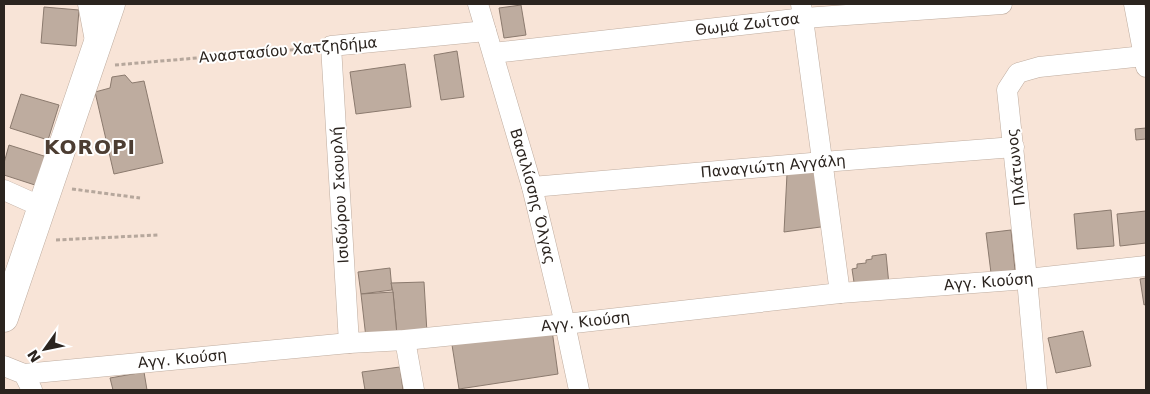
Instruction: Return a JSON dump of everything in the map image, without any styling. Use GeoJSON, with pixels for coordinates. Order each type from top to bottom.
{"type":"FeatureCollection","features":[{"type":"Feature","properties":{"kind":"main road"},"geometry":{"type":"LineString","coordinates":[[4,318],[111,4]]}},
{"type":"Feature","properties":{"kind":"street"},"geometry":{"type":"LineString","coordinates":[[88,4],[93,58]]}},
{"type":"Feature","properties":{"kind":"street","name":"Βασιλίσσης Όλγας"},"geometry":{"type":"LineString","coordinates":[[478,4],[532,187],[579,390]]}},
{"type":"Feature","properties":{"kind":"street","name":"Θωμά Ζωίτσα"},"geometry":{"type":"LineString","coordinates":[[492,53],[803,11],[1002,4]]}},
{"type":"Feature","properties":{"kind":"street"},"geometry":{"type":"LineString","coordinates":[[1134,4],[1145,62]]}},
{"type":"Feature","properties":{"kind":"street"},"geometry":{"type":"LineString","coordinates":[[803,11],[840,293]]}},
{"type":"Feature","properties":{"kind":"street","name":"Αναστασίου Χατζηδήμα"},"geometry":{"type":"LineString","coordinates":[[331,46],[486,31]]}},
{"type":"Feature","properties":{"kind":"street","name":"Ισιδώρου Σκουρλή"},"geometry":{"type":"LineString","coordinates":[[331,46],[349,343]]}},
{"type":"Feature","properties":{"kind":"street","name":"Πλάτωνος"},"geometry":{"type":"LineString","coordinates":[[1037,390],[1007,90],[1018,73],[1039,67],[1145,62]]}},
{"type":"Feature","properties":{"kind":"street","name":"Παναγιώτη Αγγάλη"},"geometry":{"type":"LineString","coordinates":[[532,187],[1014,147]]}},
{"type":"Feature","properties":{"kind":"street"},"geometry":{"type":"LineString","coordinates":[[4,190],[45,197]]}},
{"type":"Feature","properties":{"kind":"street","name":"Αγγ. Κιούση"},"geometry":{"type":"LineString","coordinates":[[28,382],[349,343],[405,340],[565,324],[840,293],[1027,279],[1146,266]]}},
{"type":"Feature","properties":{"kind":"street"},"geometry":{"type":"LineString","coordinates":[[405,340],[414,390]]}},
{"type":"Feature","properties":{"kind":"street"},"geometry":{"type":"LineString","coordinates":[[4,366],[28,382]]}},
{"type":"Feature","properties":{"kind":"path","name":"Αναστασίου Χατζηδήμα"},"geometry":{"type":"LineString","coordinates":[[93,58],[204,58],[331,46]]}},
{"type":"Feature","properties":{"kind":"path"},"geometry":{"type":"LineString","coordinates":[[45,197],[140,198]]}},
{"type":"Feature","properties":{"kind":"path"},"geometry":{"type":"LineString","coordinates":[[30,242],[158,235]]}},
{"type":"Feature","properties":{"kind":"building"},"geometry":{"type":"Polygon","coordinates":[[[521,5],[526,35],[504,38],[499,8],[521,5]]]}},
{"type":"Feature","properties":{"kind":"building"},"geometry":{"type":"Polygon","coordinates":[[[44,7],[79,10],[76,46],[41,43],[44,7]]]}},
{"type":"Feature","properties":{"kind":"building"},"geometry":{"type":"Polygon","coordinates":[[[457,51],[464,97],[441,100],[434,55],[457,51]]]}},
{"type":"Feature","properties":{"kind":"building"},"geometry":{"type":"Polygon","coordinates":[[[405,64],[411,107],[356,114],[350,72],[405,64]]]}},
{"type":"Feature","properties":{"kind":"building"},"geometry":{"type":"Polygon","coordinates":[[[125,75],[132,83],[144,81],[163,163],[114,174],[95,92],[110,88],[112,77],[125,75]]]}},
{"type":"Feature","properties":{"kind":"building"},"geometry":{"type":"Polygon","coordinates":[[[21,94],[59,105],[48,140],[10,128],[21,94]]]}},
{"type":"Feature","properties":{"kind":"building"},"geometry":{"type":"Polygon","coordinates":[[[1146,128],[1146,139],[1136,140],[1135,129],[1146,128]]]}},
{"type":"Feature","properties":{"kind":"building"},"geometry":{"type":"Polygon","coordinates":[[[9,145],[47,157],[38,186],[4,175],[4,163],[9,145]]]}},
{"type":"Feature","properties":{"kind":"building"},"geometry":{"type":"Polygon","coordinates":[[[818,171],[828,226],[784,232],[787,174],[818,171]]]}},
{"type":"Feature","properties":{"kind":"building"},"geometry":{"type":"Polygon","coordinates":[[[1111,210],[1114,246],[1077,249],[1074,214],[1111,210]]]}},
{"type":"Feature","properties":{"kind":"building"},"geometry":{"type":"Polygon","coordinates":[[[1146,211],[1146,243],[1120,246],[1117,214],[1146,211]]]}},
{"type":"Feature","properties":{"kind":"building"},"geometry":{"type":"Polygon","coordinates":[[[1011,230],[1015,270],[991,273],[986,233],[1011,230]]]}},
{"type":"Feature","properties":{"kind":"building"},"geometry":{"type":"Polygon","coordinates":[[[886,254],[889,285],[855,289],[852,269],[857,268],[857,264],[866,263],[866,260],[872,259],[872,256],[886,254]]]}},
{"type":"Feature","properties":{"kind":"building"},"geometry":{"type":"Polygon","coordinates":[[[390,268],[392,290],[361,294],[358,272],[390,268]]]}},
{"type":"Feature","properties":{"kind":"building"},"geometry":{"type":"Polygon","coordinates":[[[1146,278],[1146,304],[1144,305],[1140,279],[1146,278]]]}},
{"type":"Feature","properties":{"kind":"building"},"geometry":{"type":"Polygon","coordinates":[[[424,282],[427,333],[397,335],[391,283],[424,282]]]}},
{"type":"Feature","properties":{"kind":"building"},"geometry":{"type":"Polygon","coordinates":[[[393,292],[397,335],[366,338],[361,294],[393,292]]]}},
{"type":"Feature","properties":{"kind":"building"},"geometry":{"type":"Polygon","coordinates":[[[552,330],[558,374],[459,389],[452,345],[552,330]]]}},
{"type":"Feature","properties":{"kind":"building"},"geometry":{"type":"Polygon","coordinates":[[[1083,331],[1091,366],[1056,373],[1048,338],[1083,331]]]}},
{"type":"Feature","properties":{"kind":"building"},"geometry":{"type":"Polygon","coordinates":[[[400,367],[403,390],[365,390],[362,372],[400,367]]]}},
{"type":"Feature","properties":{"kind":"building"},"geometry":{"type":"Polygon","coordinates":[[[144,372],[147,390],[113,390],[110,378],[144,372]]]}},
{"type":"Feature","properties":{"kind":"district","name":"KOROPI"},"geometry":{"type":"Point","coordinates":[90,147]}}]}
